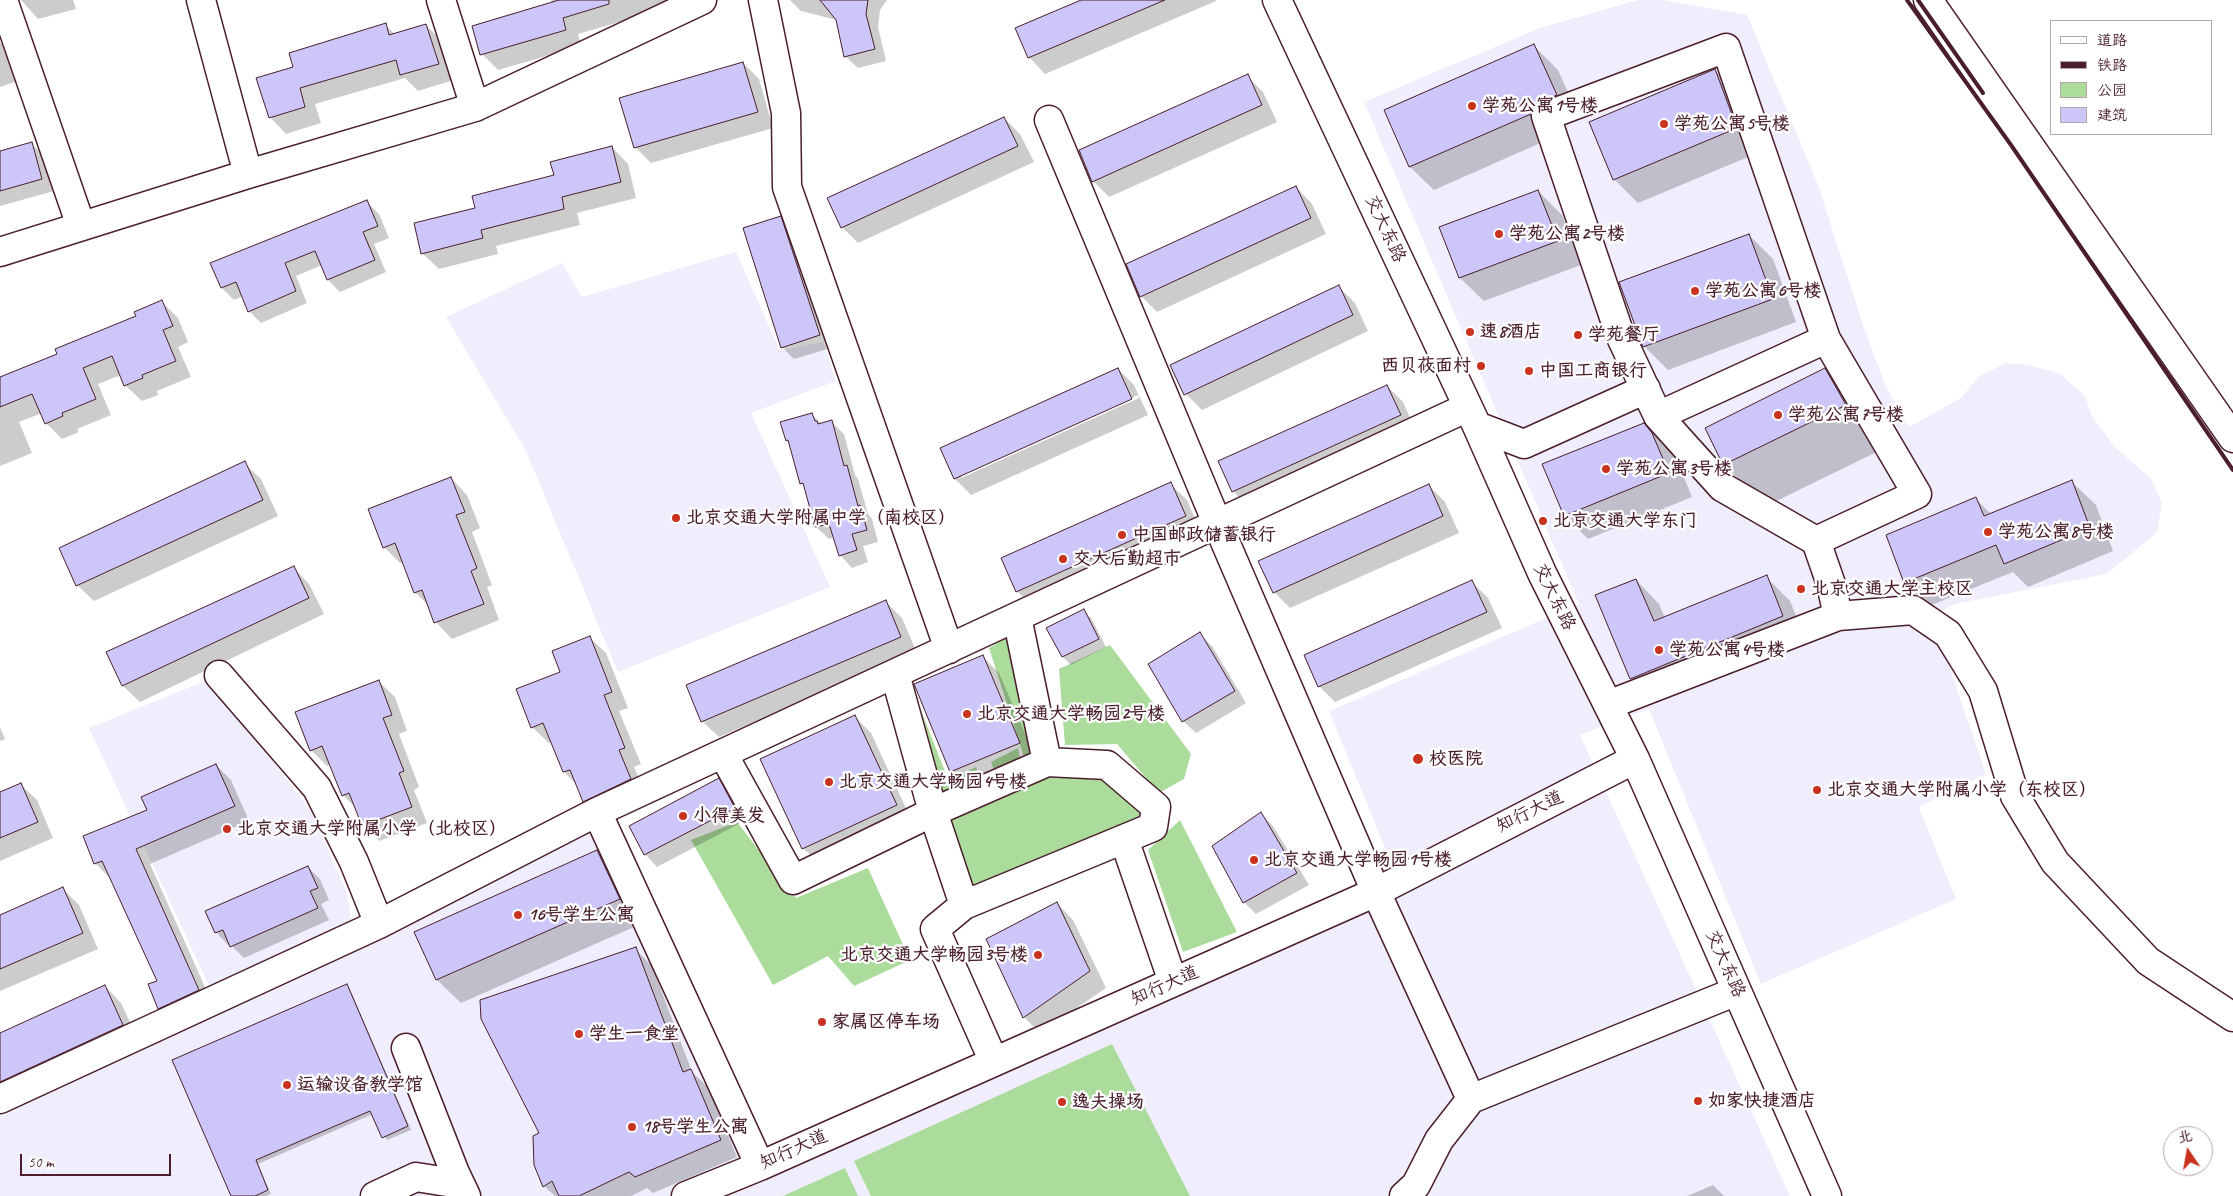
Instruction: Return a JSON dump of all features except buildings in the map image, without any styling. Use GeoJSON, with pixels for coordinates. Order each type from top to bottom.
{"type":"FeatureCollection","features":[{"type":"Feature","properties":{"kind":"street"},"geometry":{"type":"LineString","coordinates":[[4,0],[81,226]]}},
{"type":"Feature","properties":{"kind":"street"},"geometry":{"type":"LineString","coordinates":[[200,0],[248,174]]}},
{"type":"Feature","properties":{"kind":"street"},"geometry":{"type":"LineString","coordinates":[[441,0],[475,107]]}},
{"type":"Feature","properties":{"kind":"street"},"geometry":{"type":"LineString","coordinates":[[0,252],[248,174],[475,107],[702,0]]}},
{"type":"Feature","properties":{"kind":"street"},"geometry":{"type":"LineString","coordinates":[[763,0],[786,113],[787,187],[949,649]]}},
{"type":"Feature","properties":{"kind":"street","name":"交大东路"},"geometry":{"type":"LineString","coordinates":[[1277,0],[1472,416],[1542,573],[1635,759],[1827,1196]]}},
{"type":"Feature","properties":{"kind":"street"},"geometry":{"type":"LineString","coordinates":[[1928,0],[2233,438]]}},
{"type":"Feature","properties":{"kind":"street"},"geometry":{"type":"LineString","coordinates":[[1816,541],[1917,494],[1826,338],[1726,48],[1546,116],[1620,335],[1658,416],[1722,487],[1816,541],[1831,584],[1838,616]]}},
{"type":"Feature","properties":{"kind":"street"},"geometry":{"type":"LineString","coordinates":[[1049,120],[1217,523],[1376,892],[1471,1099]]}},
{"type":"Feature","properties":{"kind":"street"},"geometry":{"type":"LineString","coordinates":[[1658,416],[1826,338]]}},
{"type":"Feature","properties":{"kind":"street"},"geometry":{"type":"LineString","coordinates":[[0,1099],[379,924],[597,812],[1217,523],[1472,416],[1524,444],[1646,389]]}},
{"type":"Feature","properties":{"kind":"street"},"geometry":{"type":"LineString","coordinates":[[1608,705],[1838,616],[1913,610],[1948,634],[1982,692],[2015,796],[2028,822],[2055,862],[2148,961],[2233,1016]]}},
{"type":"Feature","properties":{"kind":"street"},"geometry":{"type":"LineString","coordinates":[[1017,617],[1047,762]]}},
{"type":"Feature","properties":{"kind":"street"},"geometry":{"type":"LineString","coordinates":[[895,674],[933,812],[964,905]]}},
{"type":"Feature","properties":{"kind":"street"},"geometry":{"type":"LineString","coordinates":[[219,675],[317,788],[354,862],[379,924]]}},
{"type":"Feature","properties":{"kind":"street"},"geometry":{"type":"LineString","coordinates":[[723,754],[793,880],[933,812],[1047,762],[1107,765],[1156,807],[1153,827],[964,905],[935,929],[994,1062]]}},
{"type":"Feature","properties":{"kind":"street","name":"知行大道"},"geometry":{"type":"LineString","coordinates":[[686,1196],[760,1166],[1376,892],[1635,759]]}},
{"type":"Feature","properties":{"kind":"street"},"geometry":{"type":"LineString","coordinates":[[597,812],[760,1166]]}},
{"type":"Feature","properties":{"kind":"street"},"geometry":{"type":"LineString","coordinates":[[1124,839],[1173,982]]}},
{"type":"Feature","properties":{"kind":"street"},"geometry":{"type":"LineString","coordinates":[[1404,1196],[1416,1185],[1438,1140],[1471,1099],[1737,991]]}},
{"type":"Feature","properties":{"kind":"street"},"geometry":{"type":"LineString","coordinates":[[406,1048],[463,1190]]}},
{"type":"Feature","properties":{"kind":"street"},"geometry":{"type":"LineString","coordinates":[[375,1196],[416,1177],[463,1190]]}},
{"type":"Feature","properties":{"kind":"shaded area","name":"北京交通大学主校区"},"geometry":{"type":"Polygon","coordinates":[[[1638,0],[1662,0],[1747,15],[1818,185],[1863,325],[1885,385],[1909,427],[1961,398],[1978,377],[2006,363],[2028,365],[2059,373],[2085,396],[2092,416],[2114,446],[2151,479],[2162,503],[2157,532],[2107,574],[1954,604],[1914,626],[1932,635],[1943,648],[1986,774],[1919,807],[1956,899],[1761,984],[1649,709],[1580,735],[1790,1196],[0,1196],[0,1095],[213,994],[89,728],[210,679],[310,810],[346,890],[353,928],[597,812],[762,1152],[1393,868],[1329,711],[1579,604],[1364,102],[1540,28],[1638,0]]]}},
{"type":"Feature","properties":{"kind":"shaded area","name":"北京交通大学附属中学（南校区）"},"geometry":{"type":"Polygon","coordinates":[[[736,252],[780,351],[823,342],[836,381],[751,413],[830,587],[618,672],[525,449],[446,317],[562,263],[582,297],[736,252]]]}},
{"type":"Feature","properties":{"kind":"green space"},"geometry":{"type":"Polygon","coordinates":[[[1012,634],[1040,751],[1025,760],[989,648],[1012,634]]]}},
{"type":"Feature","properties":{"kind":"green space"},"geometry":{"type":"Polygon","coordinates":[[[1110,645],[1191,754],[1184,779],[1159,793],[1117,744],[1065,745],[1059,669],[1110,645]]]}},
{"type":"Feature","properties":{"kind":"green space"},"geometry":{"type":"Polygon","coordinates":[[[910,683],[954,794],[939,800],[910,683]]]}},
{"type":"Feature","properties":{"kind":"green space"},"geometry":{"type":"Polygon","coordinates":[[[1018,748],[1020,759],[995,773],[991,762],[1018,748]]]}},
{"type":"Feature","properties":{"kind":"green space"},"geometry":{"type":"Polygon","coordinates":[[[976,767],[981,780],[957,791],[952,779],[976,767]]]}},
{"type":"Feature","properties":{"kind":"green space"},"geometry":{"type":"Polygon","coordinates":[[[1047,771],[1098,773],[1142,807],[1140,820],[968,889],[943,817],[1047,771]]]}},
{"type":"Feature","properties":{"kind":"green space"},"geometry":{"type":"Polygon","coordinates":[[[1180,820],[1237,932],[1183,952],[1148,850],[1180,820]]]}},
{"type":"Feature","properties":{"kind":"green space"},"geometry":{"type":"Polygon","coordinates":[[[737,822],[796,898],[868,868],[910,960],[854,986],[828,956],[773,985],[691,840],[737,822]]]}},
{"type":"Feature","properties":{"kind":"green space","name":"逸夫操场"},"geometry":{"type":"Polygon","coordinates":[[[1112,1044],[1190,1196],[871,1196],[854,1161],[1112,1044]]]}},
{"type":"Feature","properties":{"kind":"green space"},"geometry":{"type":"Polygon","coordinates":[[[845,1168],[858,1196],[783,1196],[845,1168]]]}},
{"type":"Feature","properties":{"kind":"railway"},"geometry":{"type":"LineString","coordinates":[[1907,0],[2011,145],[2233,470]]}},
{"type":"Feature","properties":{"kind":"railway"},"geometry":{"type":"LineString","coordinates":[[1918,0],[1983,93]]}},
{"type":"Feature","properties":{"kind":"place","name":"学苑公寓1号楼"},"geometry":{"type":"Point","coordinates":[1472,106]}},
{"type":"Feature","properties":{"kind":"place","name":"学苑公寓5号楼"},"geometry":{"type":"Point","coordinates":[1664,124]}},
{"type":"Feature","properties":{"kind":"place","name":"学苑公寓2号楼"},"geometry":{"type":"Point","coordinates":[1499,234]}},
{"type":"Feature","properties":{"kind":"place","name":"学苑公寓6号楼"},"geometry":{"type":"Point","coordinates":[1695,291]}},
{"type":"Feature","properties":{"kind":"place","name":"速8酒店"},"geometry":{"type":"Point","coordinates":[1470,332]}},
{"type":"Feature","properties":{"kind":"place","name":"学苑餐厅"},"geometry":{"type":"Point","coordinates":[1578,335]}},
{"type":"Feature","properties":{"kind":"place","name":"西贝莜面村"},"geometry":{"type":"Point","coordinates":[1481,366]}},
{"type":"Feature","properties":{"kind":"place","name":"中国工商银行"},"geometry":{"type":"Point","coordinates":[1529,371]}},
{"type":"Feature","properties":{"kind":"place","name":"学苑公寓7号楼"},"geometry":{"type":"Point","coordinates":[1778,415]}},
{"type":"Feature","properties":{"kind":"place","name":"学苑公寓3号楼"},"geometry":{"type":"Point","coordinates":[1606,469]}},
{"type":"Feature","properties":{"kind":"place","name":"北京交通大学附属中学（南校区）"},"geometry":{"type":"Point","coordinates":[676,518]}},
{"type":"Feature","properties":{"kind":"place","name":"北京交通大学东门"},"geometry":{"type":"Point","coordinates":[1543,521]}},
{"type":"Feature","properties":{"kind":"place","name":"学苑公寓8号楼"},"geometry":{"type":"Point","coordinates":[1988,532]}},
{"type":"Feature","properties":{"kind":"place","name":"中国邮政储蓄银行"},"geometry":{"type":"Point","coordinates":[1122,535]}},
{"type":"Feature","properties":{"kind":"place","name":"交大后勤超市"},"geometry":{"type":"Point","coordinates":[1063,559]}},
{"type":"Feature","properties":{"kind":"place","name":"北京交通大学主校区"},"geometry":{"type":"Point","coordinates":[1801,589]}},
{"type":"Feature","properties":{"kind":"place","name":"学苑公寓4号楼"},"geometry":{"type":"Point","coordinates":[1659,650]}},
{"type":"Feature","properties":{"kind":"place","name":"北京交通大学畅园2号楼"},"geometry":{"type":"Point","coordinates":[967,714]}},
{"type":"Feature","properties":{"kind":"place","name":"校医院"},"geometry":{"type":"Point","coordinates":[1418,759]}},
{"type":"Feature","properties":{"kind":"place","name":"北京交通大学畅园4号楼"},"geometry":{"type":"Point","coordinates":[829,782]}},
{"type":"Feature","properties":{"kind":"place","name":"北京交通大学附属小学（东校区）"},"geometry":{"type":"Point","coordinates":[1817,790]}},
{"type":"Feature","properties":{"kind":"place","name":"小得美发"},"geometry":{"type":"Point","coordinates":[683,816]}},
{"type":"Feature","properties":{"kind":"place","name":"北京交通大学附属小学（北校区）"},"geometry":{"type":"Point","coordinates":[227,829]}},
{"type":"Feature","properties":{"kind":"place","name":"北京交通大学畅园1号楼"},"geometry":{"type":"Point","coordinates":[1254,860]}},
{"type":"Feature","properties":{"kind":"place","name":"16号学生公寓"},"geometry":{"type":"Point","coordinates":[518,915]}},
{"type":"Feature","properties":{"kind":"place","name":"北京交通大学畅园3号楼"},"geometry":{"type":"Point","coordinates":[1038,955]}},
{"type":"Feature","properties":{"kind":"place","name":"家属区停车场"},"geometry":{"type":"Point","coordinates":[822,1022]}},
{"type":"Feature","properties":{"kind":"place","name":"学生一食堂"},"geometry":{"type":"Point","coordinates":[579,1034]}},
{"type":"Feature","properties":{"kind":"place","name":"运输设备教学馆"},"geometry":{"type":"Point","coordinates":[287,1085]}},
{"type":"Feature","properties":{"kind":"place","name":"如家快捷酒店"},"geometry":{"type":"Point","coordinates":[1698,1101]}},
{"type":"Feature","properties":{"kind":"place","name":"逸夫操场"},"geometry":{"type":"Point","coordinates":[1062,1102]}},
{"type":"Feature","properties":{"kind":"place","name":"18号学生公寓"},"geometry":{"type":"Point","coordinates":[632,1127]}}]}
